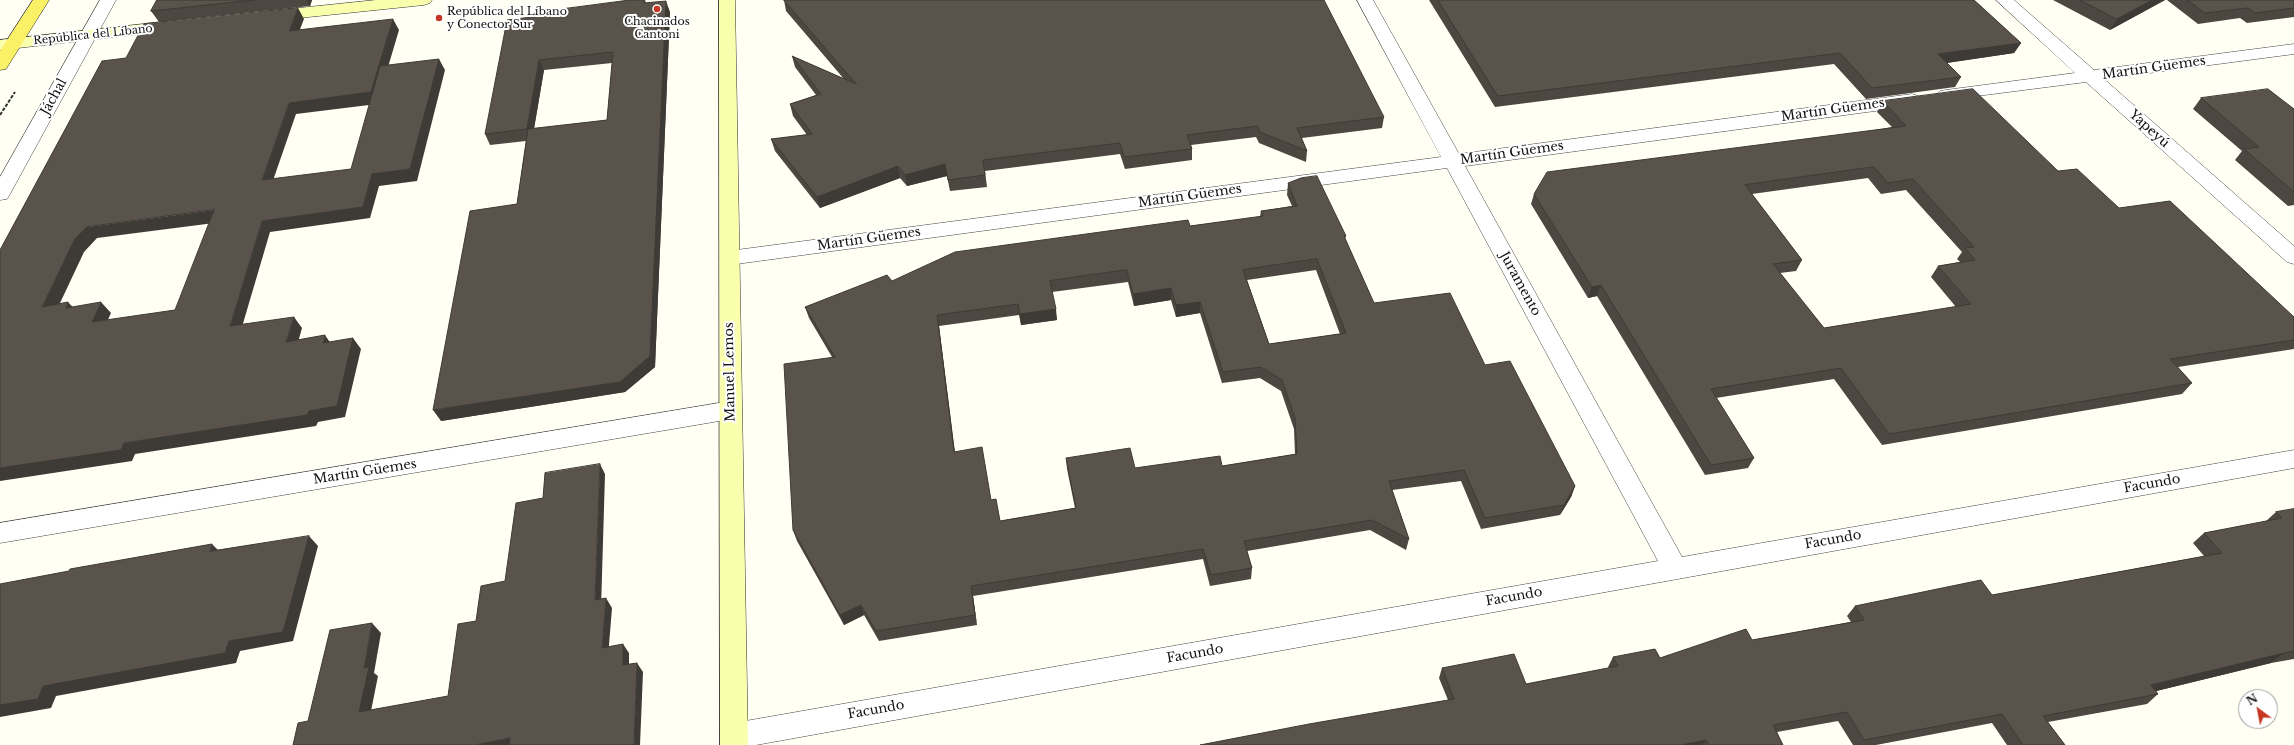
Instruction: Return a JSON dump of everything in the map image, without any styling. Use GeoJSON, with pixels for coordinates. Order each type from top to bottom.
{"type":"FeatureCollection","features":[{"type":"Feature","properties":{"kind":"main road"},"geometry":{"type":"LineString","coordinates":[[0,65],[7,44],[41,0]]}},
{"type":"Feature","properties":{"kind":"street","name":"Jáchal"},"geometry":{"type":"LineString","coordinates":[[0,194],[108,0]]}},
{"type":"Feature","properties":{"kind":"street"},"geometry":{"type":"LineString","coordinates":[[254,18],[424,0]]}},
{"type":"Feature","properties":{"kind":"street","name":"Manuel Lemos"},"geometry":{"type":"LineString","coordinates":[[727,0],[734,740]]}},
{"type":"Feature","properties":{"kind":"street","name":"Juramento"},"geometry":{"type":"LineString","coordinates":[[1365,0],[1675,568]]}},
{"type":"Feature","properties":{"kind":"street","name":"Yapeyú"},"geometry":{"type":"LineString","coordinates":[[2004,0],[2294,257]]}},
{"type":"Feature","properties":{"kind":"street","name":"República del Líbano"},"geometry":{"type":"LineString","coordinates":[[7,44],[185,25]]}},
{"type":"Feature","properties":{"kind":"street","name":"Martín Güemes"},"geometry":{"type":"LineString","coordinates":[[729,258],[2294,49]]}},
{"type":"Feature","properties":{"kind":"street","name":"Martín Güemes"},"geometry":{"type":"LineString","coordinates":[[0,533],[731,410]]}},
{"type":"Feature","properties":{"kind":"street","name":"Facundo"},"geometry":{"type":"LineString","coordinates":[[734,740],[1675,568],[2294,459]]}},
{"type":"Feature","properties":{"kind":"building"},"geometry":{"type":"Polygon","coordinates":[[[157,0],[255,0],[151,11],[157,0]]]}},
{"type":"Feature","properties":{"kind":"building"},"geometry":{"type":"Polygon","coordinates":[[[630,0],[644,0],[644,3],[666,1],[650,356],[620,382],[433,410],[470,211],[517,204],[528,129],[607,120],[613,52],[539,60],[527,129],[485,134],[507,20],[540,16],[541,12],[630,0]]]}},
{"type":"Feature","properties":{"kind":"building"},"geometry":{"type":"Polygon","coordinates":[[[784,0],[1324,0],[1384,117],[1297,128],[1307,151],[1260,132],[1257,126],[1187,135],[1192,149],[1124,157],[1120,143],[983,160],[985,175],[948,180],[945,164],[905,175],[898,166],[817,197],[771,139],[812,134],[790,104],[821,94],[792,56],[856,84],[784,0]]]}},
{"type":"Feature","properties":{"kind":"building"},"geometry":{"type":"Polygon","coordinates":[[[1438,0],[1974,0],[2021,43],[1938,54],[1961,77],[1872,88],[1840,53],[1498,96],[1438,0]]]}},
{"type":"Feature","properties":{"kind":"building"},"geometry":{"type":"Polygon","coordinates":[[[2080,0],[2152,0],[2117,19],[2080,0]]]}},
{"type":"Feature","properties":{"kind":"building"},"geometry":{"type":"Polygon","coordinates":[[[2188,0],[2294,0],[2294,8],[2255,13],[2248,8],[2205,13],[2188,0]]]}},
{"type":"Feature","properties":{"kind":"building"},"geometry":{"type":"Polygon","coordinates":[[[298,8],[289,31],[393,19],[371,92],[289,103],[262,180],[351,169],[380,66],[439,59],[410,169],[372,174],[363,207],[262,221],[230,326],[294,317],[286,342],[325,335],[323,343],[353,338],[337,406],[309,411],[307,415],[124,443],[121,450],[0,468],[0,250],[102,61],[126,58],[144,24],[298,8]],[[214,210],[87,227],[74,240],[42,307],[68,302],[66,308],[101,302],[92,322],[175,310],[214,210]]]}},
{"type":"Feature","properties":{"kind":"building"},"geometry":{"type":"Polygon","coordinates":[[[1973,89],[2058,171],[2077,169],[2119,208],[2170,201],[2294,317],[2294,340],[2170,359],[2192,383],[1889,434],[1841,368],[1711,389],[1754,458],[1711,465],[1601,285],[1592,287],[1534,194],[1547,172],[1906,126],[1883,101],[1973,89]],[[1874,167],[1745,185],[1802,260],[1773,264],[1824,328],[1971,304],[1938,266],[1975,260],[1965,248],[1974,247],[1913,179],[1888,183],[1874,167]]]}},
{"type":"Feature","properties":{"kind":"building"},"geometry":{"type":"Polygon","coordinates":[[[2268,89],[2294,109],[2294,192],[2244,149],[2259,147],[2201,98],[2268,89]]]}},
{"type":"Feature","properties":{"kind":"building"},"geometry":{"type":"Polygon","coordinates":[[[1317,176],[1346,236],[1344,236],[1374,303],[1450,293],[1485,365],[1510,361],[1575,486],[1564,505],[1485,518],[1464,470],[1389,481],[1409,539],[1372,520],[1244,541],[1252,568],[1211,575],[1203,549],[971,586],[975,615],[876,631],[861,605],[840,615],[793,530],[784,364],[835,357],[805,307],[887,275],[892,281],[955,252],[1188,220],[1190,226],[1263,216],[1261,211],[1297,206],[1288,183],[1301,178],[1317,176]],[[1317,259],[1243,270],[1269,344],[1346,333],[1317,259]],[[1127,270],[1050,281],[1056,309],[1020,314],[1018,304],[937,315],[954,452],[982,447],[991,500],[996,499],[1000,521],[1076,508],[1066,458],[1130,448],[1135,468],[1220,456],[1222,466],[1297,454],[1295,418],[1282,380],[1261,367],[1223,372],[1200,302],[1176,305],[1171,288],[1133,294],[1127,270]]]}},
{"type":"Feature","properties":{"kind":"building"},"geometry":{"type":"Polygon","coordinates":[[[600,464],[595,600],[606,598],[602,648],[623,644],[623,665],[637,663],[634,745],[509,745],[510,738],[474,745],[293,745],[298,723],[308,721],[330,630],[372,623],[364,668],[369,667],[359,712],[448,696],[458,624],[476,621],[481,586],[505,581],[516,503],[543,498],[545,473],[600,464]]]}},
{"type":"Feature","properties":{"kind":"building"},"geometry":{"type":"Polygon","coordinates":[[[2294,509],[2294,651],[2151,685],[2158,694],[2043,716],[2065,745],[2023,745],[2002,714],[1864,740],[1847,712],[1773,725],[1783,745],[1709,745],[1706,740],[1682,745],[1200,745],[1309,724],[1454,699],[1442,668],[1514,654],[1526,684],[1618,666],[1613,657],[1655,649],[1660,658],[1746,629],[1752,640],[1864,620],[1855,606],[1981,580],[1992,595],[2222,553],[2204,533],[2282,518],[2276,512],[2294,509]]]}},
{"type":"Feature","properties":{"kind":"building"},"geometry":{"type":"Polygon","coordinates":[[[309,536],[283,632],[229,641],[225,653],[43,686],[38,699],[0,705],[0,584],[69,571],[70,569],[212,544],[210,551],[309,536]]]}},
{"type":"Feature","properties":{"kind":"place","name":"Chacinados Cantoni"},"geometry":{"type":"Point","coordinates":[657,9]}},
{"type":"Feature","properties":{"kind":"place","name":"República del Líbano y Conector Sur"},"geometry":{"type":"Point","coordinates":[439,18]}}]}
